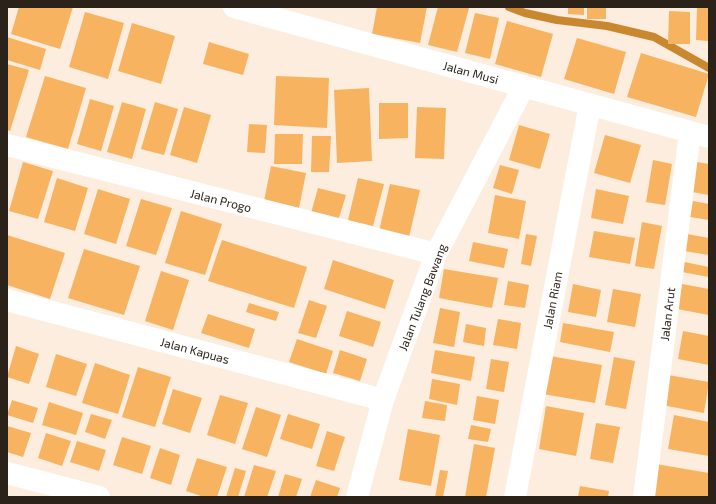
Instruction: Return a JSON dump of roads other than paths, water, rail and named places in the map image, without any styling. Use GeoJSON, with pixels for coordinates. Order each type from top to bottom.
{"type":"FeatureCollection","features":[{"type":"Feature","properties":{"kind":"street","name":"Jalan Musi"},"geometry":{"type":"LineString","coordinates":[[234,7],[699,134]]}},
{"type":"Feature","properties":{"kind":"street","name":"Jalan Tulang Bawang"},"geometry":{"type":"LineString","coordinates":[[357,497],[383,400],[436,254],[524,86]]}},
{"type":"Feature","properties":{"kind":"street","name":"Jalan Riam"},"geometry":{"type":"LineString","coordinates":[[515,497],[590,104]]}},
{"type":"Feature","properties":{"kind":"street","name":"Jalan Arut"},"geometry":{"type":"LineString","coordinates":[[644,497],[699,134]]}},
{"type":"Feature","properties":{"kind":"street","name":"Jalan Progo"},"geometry":{"type":"LineString","coordinates":[[7,145],[436,254]]}},
{"type":"Feature","properties":{"kind":"street","name":"Jalan Kapuas"},"geometry":{"type":"LineString","coordinates":[[7,300],[383,400]]}},
{"type":"Feature","properties":{"kind":"street"},"geometry":{"type":"LineString","coordinates":[[7,473],[75,494],[99,497]]}},
{"type":"Feature","properties":{"kind":"waterway"},"geometry":{"type":"LineString","coordinates":[[509,7],[525,13],[557,20],[607,26],[654,37],[709,68]]}}]}
